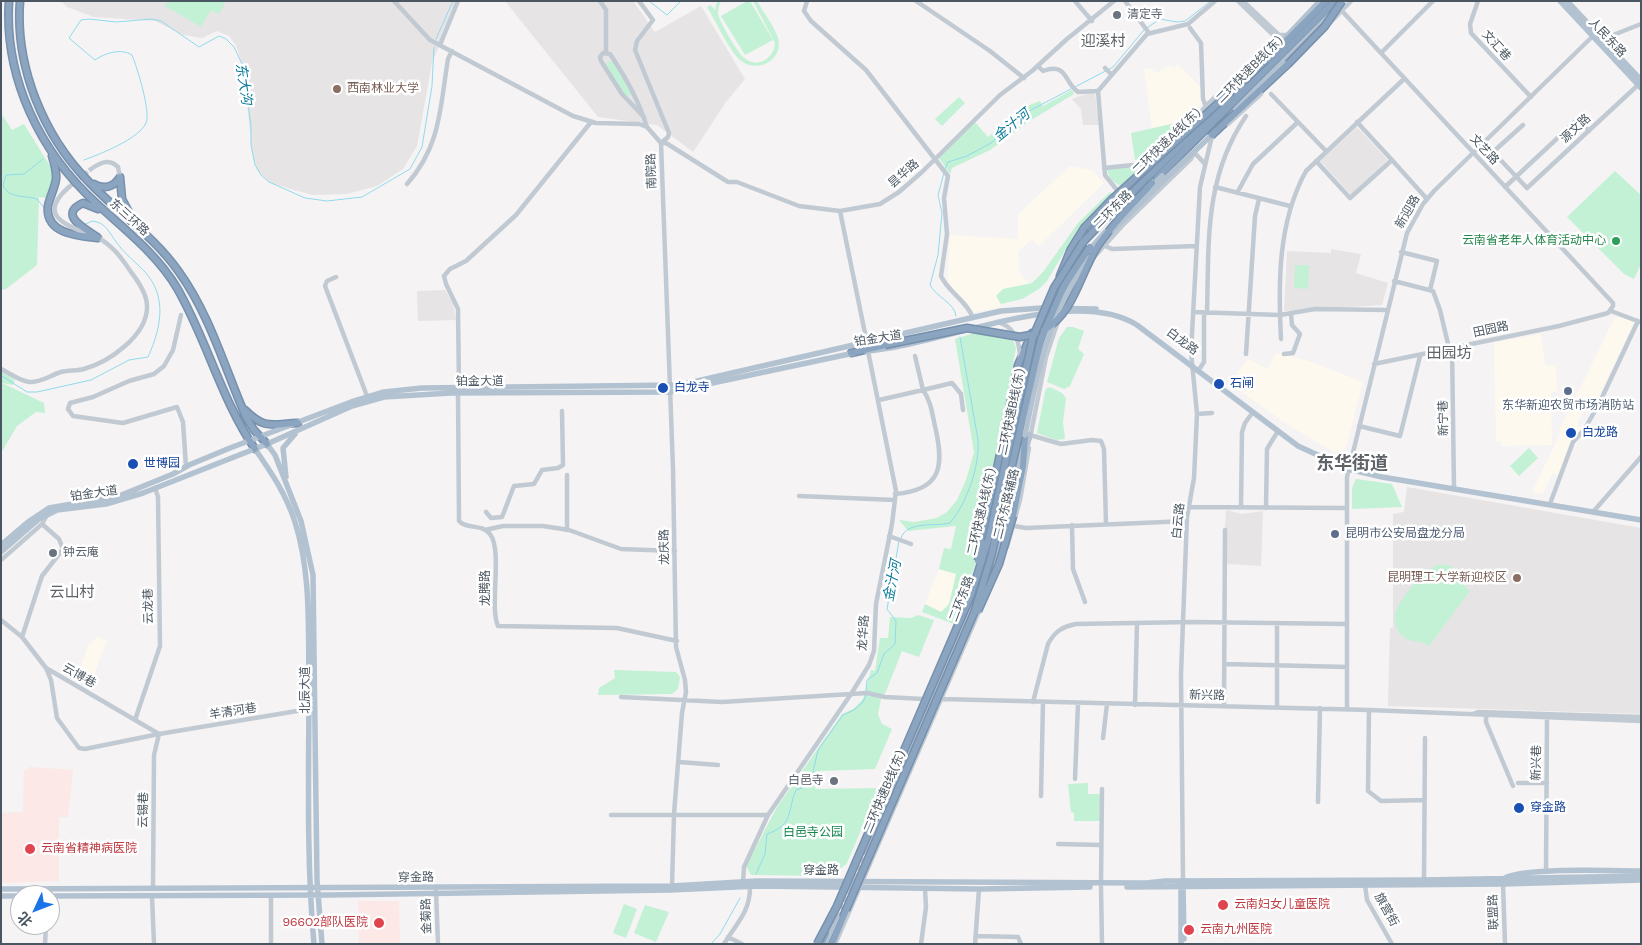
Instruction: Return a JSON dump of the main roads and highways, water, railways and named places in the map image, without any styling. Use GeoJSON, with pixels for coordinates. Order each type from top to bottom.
{"type":"FeatureCollection","features":[{"type":"Feature","properties":{"kind":"highway","name":"东三环路"},"geometry":{"type":"LineString","coordinates":[[9,1],[9,41],[16,74],[29,112],[51,152],[78,186],[135,237],[177,288],[254,449]]}},
{"type":"Feature","properties":{"kind":"highway","name":"东三环路"},"geometry":{"type":"LineString","coordinates":[[20,1],[21,41],[27,72],[35,97],[48,126],[71,162],[87,181],[162,250],[188,285],[241,407],[254,430],[267,444]]}},
{"type":"Feature","properties":{"kind":"highway","name":"二环快速A线(东)"},"geometry":{"type":"LineString","coordinates":[[819,943],[962,617],[989,537],[1030,349],[1042,314],[1060,278],[1082,245],[1105,218],[1326,1]]}},
{"type":"Feature","properties":{"kind":"highway"},"geometry":{"type":"LineString","coordinates":[[1212,135],[1288,64],[1325,26],[1340,1]]}},
{"type":"Feature","properties":{"kind":"highway","name":"二环快速B线(东)"},"geometry":{"type":"LineString","coordinates":[[834,944],[965,635],[989,566],[1036,358],[1050,317],[1067,282],[1084,254],[1106,229],[1340,1]]}},
{"type":"Feature","properties":{"kind":"highway"},"geometry":{"type":"LineString","coordinates":[[1058,281],[1070,249],[1084,228],[1111,200],[1266,60]]}},
{"type":"Feature","properties":{"kind":"highway"},"geometry":{"type":"LineString","coordinates":[[51,152],[56,178],[48,207],[50,217],[60,230],[78,236],[98,238],[73,219],[73,213],[77,205],[87,203],[94,206],[135,237]]}},
{"type":"Feature","properties":{"kind":"highway"},"geometry":{"type":"LineString","coordinates":[[87,181],[103,188],[112,186],[120,177],[122,199],[137,226]]}},
{"type":"Feature","properties":{"kind":"highway"},"geometry":{"type":"LineString","coordinates":[[851,353],[967,328],[1020,337],[1037,334],[1051,326],[1075,292],[1097,248],[1152,183]]}},
{"type":"Feature","properties":{"kind":"highway"},"geometry":{"type":"LineString","coordinates":[[962,617],[986,526],[1020,360],[1043,311]]}},
{"type":"Feature","properties":{"kind":"highway"},"geometry":{"type":"LineString","coordinates":[[241,407],[262,424],[298,423]]}},
{"type":"Feature","properties":{"kind":"highway"},"geometry":{"type":"LineString","coordinates":[[965,635],[995,574],[1013,516],[1025,435]]}},
{"type":"Feature","properties":{"kind":"main road"},"geometry":{"type":"LineString","coordinates":[[1179,146],[1251,75],[1320,1]]}},
{"type":"Feature","properties":{"kind":"main road"},"geometry":{"type":"LineString","coordinates":[[1187,155],[1194,152],[1212,135],[1340,1]]}},
{"type":"Feature","properties":{"kind":"main road"},"geometry":{"type":"LineString","coordinates":[[1187,155],[1340,1]]}},
{"type":"Feature","properties":{"kind":"main road","name":"人民东路"},"geometry":{"type":"LineString","coordinates":[[1560,1],[1594,34],[1640,84]]}},
{"type":"Feature","properties":{"kind":"main road","name":"人民东路"},"geometry":{"type":"LineString","coordinates":[[1567,1],[1594,34],[1603,39],[1640,84]]}},
{"type":"Feature","properties":{"kind":"main road","name":"二环东路"},"geometry":{"type":"LineString","coordinates":[[890,796],[992,570],[1004,534],[1042,350],[1064,296],[1101,243],[1187,155]]}},
{"type":"Feature","properties":{"kind":"main road","name":"白龙路"},"geometry":{"type":"LineString","coordinates":[[983,316],[1010,310],[1100,312],[1119,316],[1137,325],[1278,431],[1308,451],[1349,468],[1641,518]]}},
{"type":"Feature","properties":{"kind":"main road","name":"白龙路"},"geometry":{"type":"LineString","coordinates":[[986,325],[1043,311]]}},
{"type":"Feature","properties":{"kind":"main road"},"geometry":{"type":"LineString","coordinates":[[983,316],[989,319],[986,325]]}},
{"type":"Feature","properties":{"kind":"main road","name":"铂金大道"},"geometry":{"type":"LineString","coordinates":[[767,368],[867,342],[983,316]]}},
{"type":"Feature","properties":{"kind":"main road","name":"铂金大道"},"geometry":{"type":"LineString","coordinates":[[1,545],[28,522],[49,508],[119,496],[249,441],[367,396],[403,389],[669,389],[767,368],[921,342],[986,325]]}},
{"type":"Feature","properties":{"kind":"main road","name":"白龙路"},"geometry":{"type":"LineString","coordinates":[[1191,364],[1200,368],[1300,442],[1349,468]]}},
{"type":"Feature","properties":{"kind":"main road","name":"铂金大道"},"geometry":{"type":"LineString","coordinates":[[1,552],[35,522],[47,515],[66,508],[118,502],[267,444],[352,406],[384,397],[459,390]]}},
{"type":"Feature","properties":{"kind":"main road"},"geometry":{"type":"LineString","coordinates":[[286,482],[283,448],[297,431]]}},
{"type":"Feature","properties":{"kind":"main road","name":"二环东路"},"geometry":{"type":"LineString","coordinates":[[866,852],[968,613],[1005,510],[1025,435]]}},
{"type":"Feature","properties":{"kind":"main road","name":"北辰大道"},"geometry":{"type":"LineString","coordinates":[[267,444],[275,455],[304,530],[315,591],[318,895],[322,944]]}},
{"type":"Feature","properties":{"kind":"main road","name":"北辰大道"},"geometry":{"type":"LineString","coordinates":[[254,449],[278,482],[294,521],[304,560],[308,590],[310,895],[314,944]]}},
{"type":"Feature","properties":{"kind":"main road"},"geometry":{"type":"LineString","coordinates":[[1018,471],[1023,456]]}},
{"type":"Feature","properties":{"kind":"main road"},"geometry":{"type":"LineString","coordinates":[[1023,456],[1026,473]]}},
{"type":"Feature","properties":{"kind":"main road","name":"白龙路"},"geometry":{"type":"LineString","coordinates":[[1454,487],[1551,501],[1594,510]]}},
{"type":"Feature","properties":{"kind":"main road"},"geometry":{"type":"LineString","coordinates":[[989,552],[995,519]]}},
{"type":"Feature","properties":{"kind":"main road"},"geometry":{"type":"LineString","coordinates":[[1503,882],[1513,874],[1641,870]]}},
{"type":"Feature","properties":{"kind":"main road","name":"穿金路"},"geometry":{"type":"LineString","coordinates":[[1182,885],[1424,880],[1503,882],[1641,876]]}},
{"type":"Feature","properties":{"kind":"main road","name":"穿金路"},"geometry":{"type":"LineString","coordinates":[[1,889],[153,887],[318,887],[436,890],[750,888],[843,885],[862,882],[1101,885],[1365,885],[1641,880]]}},
{"type":"Feature","properties":{"kind":"main road","name":"穿金路"},"geometry":{"type":"LineString","coordinates":[[60,896],[318,895],[436,890],[743,883],[925,889],[1101,885]]}},
{"type":"Feature","properties":{"kind":"main road","name":"白云路"},"geometry":{"type":"LineString","coordinates":[[1181,944],[1182,885]]}},
{"type":"Feature","properties":{"kind":"main road","name":"白云路"},"geometry":{"type":"LineString","coordinates":[[1182,885],[1184,944]]}},
{"type":"Feature","properties":{"kind":"main road"},"geometry":{"type":"LineString","coordinates":[[826,944],[838,917]]}},
{"type":"Feature","properties":{"kind":"waterway","name":"东大沟"},"geometry":{"type":"LineString","coordinates":[[436,39],[453,1]]}},
{"type":"Feature","properties":{"kind":"waterway","name":"东大沟"},"geometry":{"type":"LineString","coordinates":[[649,1],[667,15],[681,1]]}},
{"type":"Feature","properties":{"kind":"waterway","name":"金汁河"},"geometry":{"type":"LineString","coordinates":[[1147,28],[1160,19],[1177,22],[1185,21],[1211,1]]}},
{"type":"Feature","properties":{"kind":"waterway","name":"东大沟"},"geometry":{"type":"LineString","coordinates":[[84,160],[109,150],[136,135],[146,123],[147,109],[132,55],[123,52],[113,52],[95,60],[69,38],[81,20],[116,22],[152,19],[161,21],[199,47],[219,36],[226,39],[234,47],[243,66],[251,126],[251,145],[255,165],[261,175],[269,182],[305,198],[327,201],[362,197],[410,169],[422,147],[432,86],[434,47]]}},
{"type":"Feature","properties":{"kind":"waterway","name":"金汁河"},"geometry":{"type":"LineString","coordinates":[[1075,87],[1113,67],[1144,30]]}},
{"type":"Feature","properties":{"kind":"waterway","name":"金汁河"},"geometry":{"type":"LineString","coordinates":[[945,169],[948,162],[967,156],[991,143],[1027,112],[1071,89]]}},
{"type":"Feature","properties":{"kind":"waterway","name":"东大沟"},"geometry":{"type":"LineString","coordinates":[[43,159],[24,174],[6,175],[3,185],[13,195],[37,199],[45,209]]}},
{"type":"Feature","properties":{"kind":"waterway","name":"金汁河"},"geometry":{"type":"LineString","coordinates":[[944,173],[938,195],[942,213],[938,255],[930,285],[952,307],[956,316]]}},
{"type":"Feature","properties":{"kind":"waterway","name":"东大沟"},"geometry":{"type":"LineString","coordinates":[[2,376],[27,392],[37,392],[91,380],[129,360],[148,357],[157,332],[159,320],[160,308],[154,286],[148,275],[122,249],[101,223],[92,221],[84,225]]}},
{"type":"Feature","properties":{"kind":"waterway","name":"金汁河"},"geometry":{"type":"LineString","coordinates":[[901,538],[904,532],[915,526],[950,523],[967,495],[975,472],[978,440],[960,337]]}},
{"type":"Feature","properties":{"kind":"waterway","name":"金汁河"},"geometry":{"type":"LineString","coordinates":[[866,691],[867,680],[877,673],[884,654],[895,644],[896,621],[887,609],[899,541]]}},
{"type":"Feature","properties":{"kind":"waterway","name":"金汁河"},"geometry":{"type":"LineString","coordinates":[[756,874],[765,854],[767,834],[786,822],[796,790],[810,785],[818,750],[843,715],[854,710],[863,702],[866,695]]}},
{"type":"Feature","properties":{"kind":"waterway","name":"金汁河"},"geometry":{"type":"LineString","coordinates":[[711,944],[720,934],[740,898]]}},
{"type":"Feature","properties":{"kind":"tunnel"},"geometry":{"type":"LineString","coordinates":[[69,187],[91,169]]}},
{"type":"Feature","properties":{"kind":"tunnel"},"geometry":{"type":"LineString","coordinates":[[839,918],[867,853]]}},
{"type":"Feature","properties":{"kind":"place","name":"清定寺"},"geometry":{"type":"Point","coordinates":[1117,15]}},
{"type":"Feature","properties":{"kind":"place","name":"西南林业大学"},"geometry":{"type":"Point","coordinates":[337,89]}},
{"type":"Feature","properties":{"kind":"place","name":"云南省老年人体育活动中心"},"geometry":{"type":"Point","coordinates":[1616,241]}},
{"type":"Feature","properties":{"kind":"place","name":"石闸"},"geometry":{"type":"Point","coordinates":[1219,384]}},
{"type":"Feature","properties":{"kind":"place","name":"白龙寺"},"geometry":{"type":"Point","coordinates":[663,388]}},
{"type":"Feature","properties":{"kind":"place","name":"东华新迎农贸市场消防站"},"geometry":{"type":"Point","coordinates":[1568,391]}},
{"type":"Feature","properties":{"kind":"place","name":"白龙路"},"geometry":{"type":"Point","coordinates":[1571,433]}},
{"type":"Feature","properties":{"kind":"place","name":"世博园"},"geometry":{"type":"Point","coordinates":[133,464]}},
{"type":"Feature","properties":{"kind":"place","name":"昆明市公安局盘龙分局"},"geometry":{"type":"Point","coordinates":[1335,534]}},
{"type":"Feature","properties":{"kind":"place","name":"钟云庵"},"geometry":{"type":"Point","coordinates":[53,553]}},
{"type":"Feature","properties":{"kind":"place","name":"昆明理工大学新迎校区"},"geometry":{"type":"Point","coordinates":[1517,578]}},
{"type":"Feature","properties":{"kind":"place","name":"白邑寺"},"geometry":{"type":"Point","coordinates":[834,781]}},
{"type":"Feature","properties":{"kind":"place","name":"穿金路"},"geometry":{"type":"Point","coordinates":[1519,808]}},
{"type":"Feature","properties":{"kind":"place","name":"云南省精神病医院"},"geometry":{"type":"Point","coordinates":[30,849]}},
{"type":"Feature","properties":{"kind":"place","name":"云南妇女儿童医院"},"geometry":{"type":"Point","coordinates":[1223,905]}},
{"type":"Feature","properties":{"kind":"place","name":"96602部队医院"},"geometry":{"type":"Point","coordinates":[379,923]}},
{"type":"Feature","properties":{"kind":"place","name":"云南九州医院"},"geometry":{"type":"Point","coordinates":[1189,930]}},
{"type":"Feature","properties":{"kind":"district","name":"迎溪村"},"geometry":{"type":"Point","coordinates":[1103,42]}},
{"type":"Feature","properties":{"kind":"district","name":"田园坊"},"geometry":{"type":"Point","coordinates":[1449,354]}},
{"type":"Feature","properties":{"kind":"district","name":"东华街道"},"geometry":{"type":"Point","coordinates":[1352,464]}},
{"type":"Feature","properties":{"kind":"district","name":"云山村"},"geometry":{"type":"Point","coordinates":[72,593]}},
{"type":"Feature","properties":{"kind":"park label","name":"白邑寺公园"},"geometry":{"type":"Point","coordinates":[813,833]}}]}
